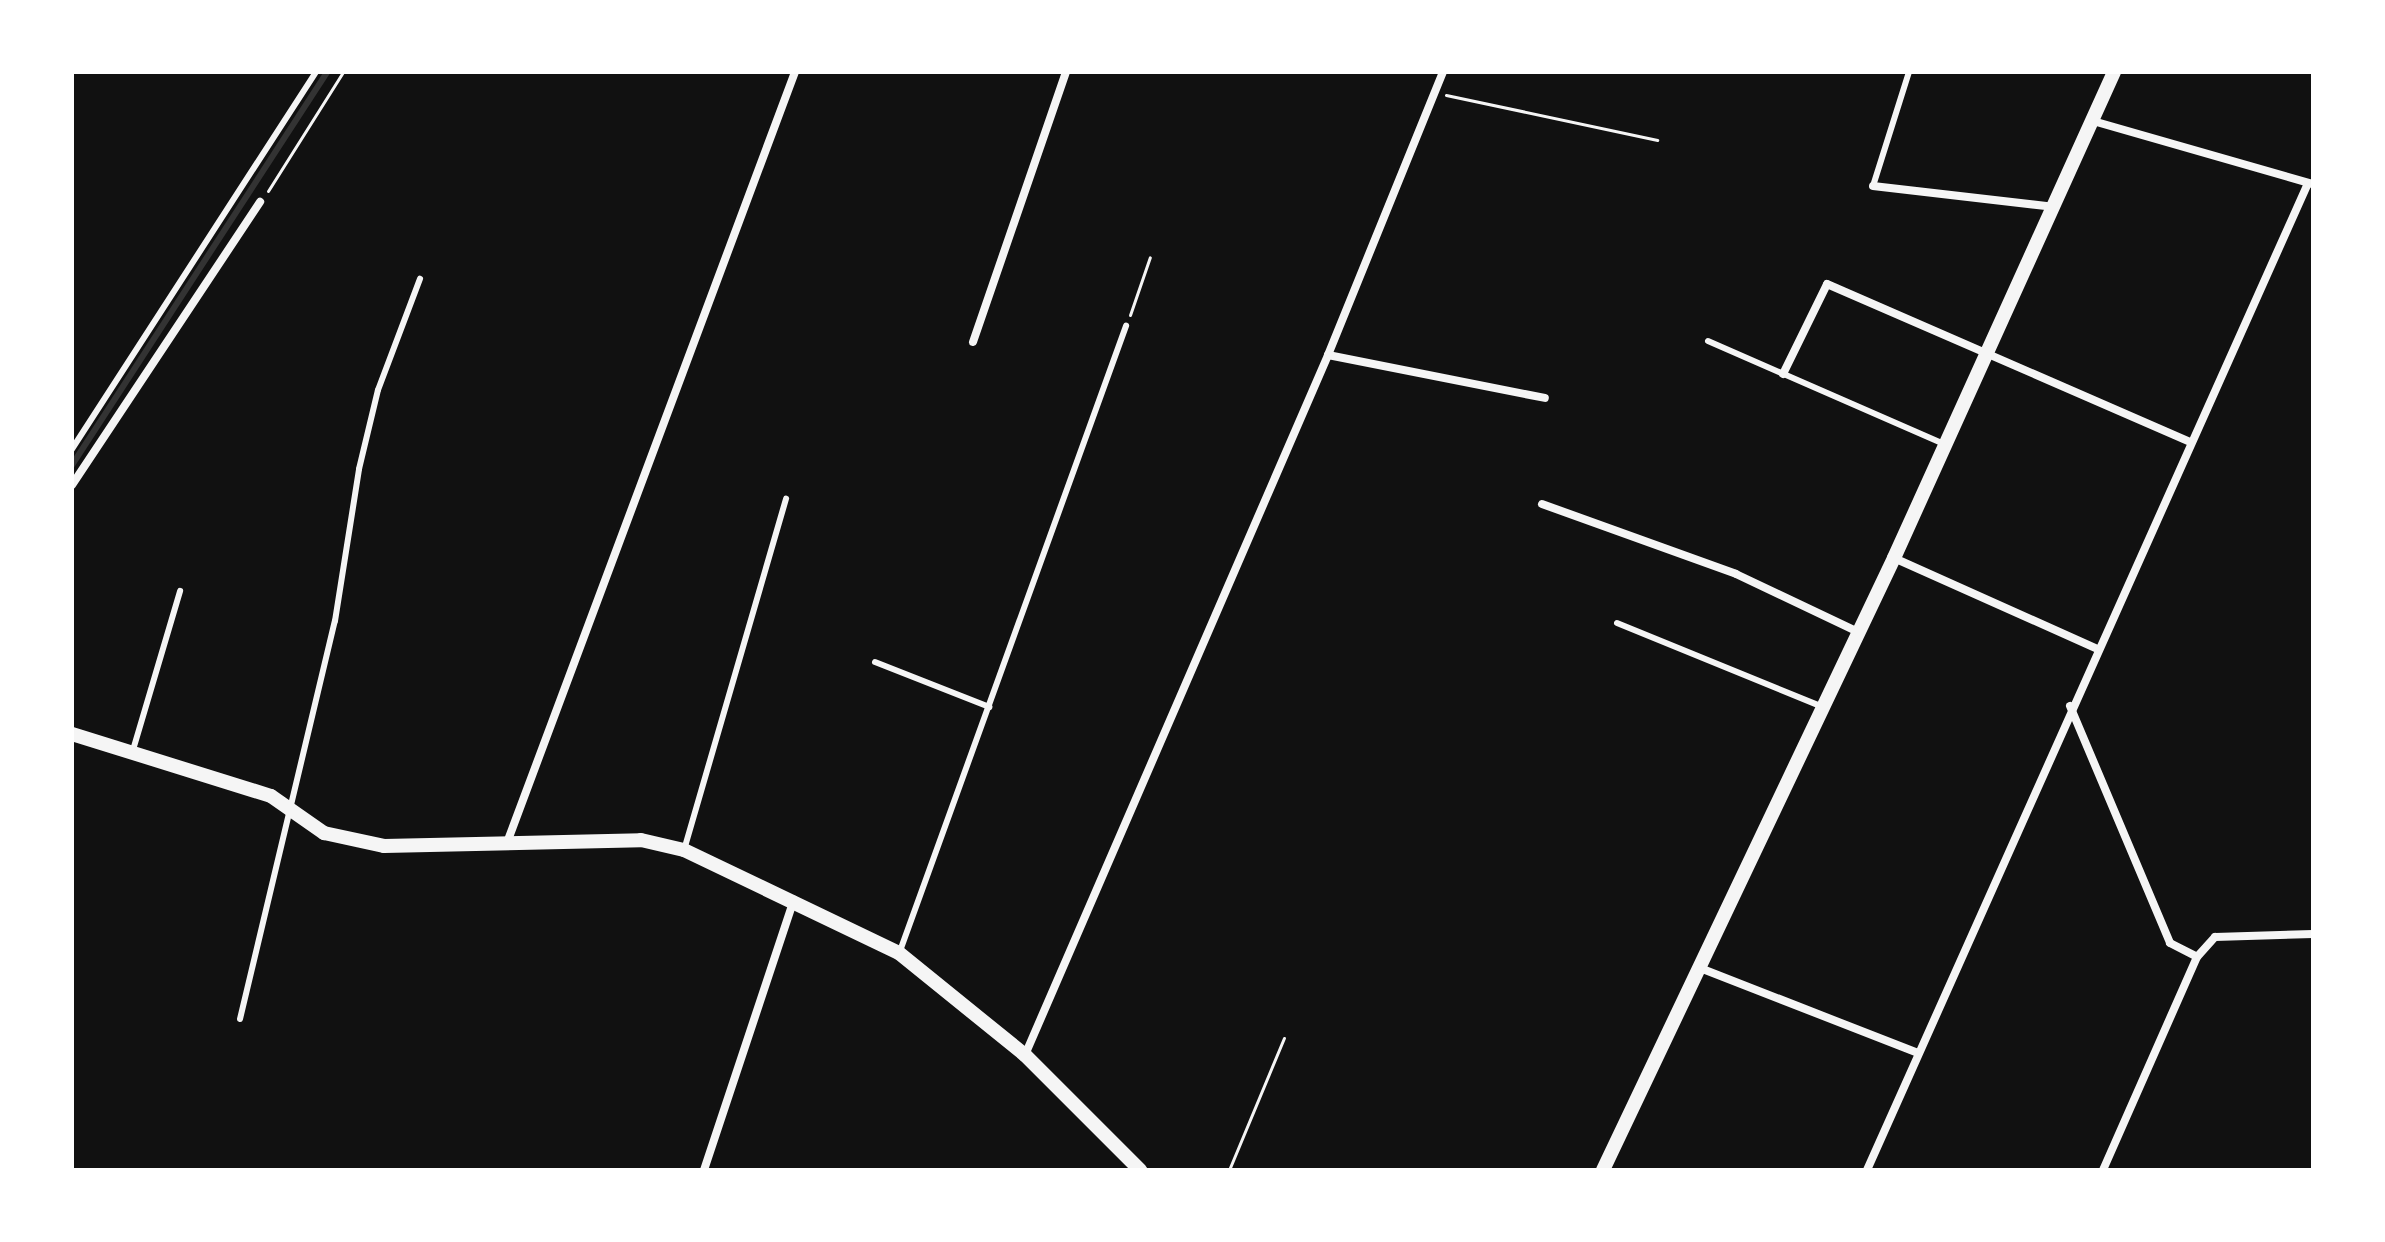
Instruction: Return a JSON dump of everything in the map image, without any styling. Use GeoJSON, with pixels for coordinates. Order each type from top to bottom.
{"type":"FeatureCollection","features":[{"type":"Feature","properties":{"kind":"street"},"geometry":{"type":"LineString","coordinates":[[508,840],[795,72]]}},
{"type":"Feature","properties":{"kind":"street"},"geometry":{"type":"LineString","coordinates":[[973,342],[1066,72]]}},
{"type":"Feature","properties":{"kind":"street"},"geometry":{"type":"LineString","coordinates":[[1025,1055],[1328,355],[1443,72]]}},
{"type":"Feature","properties":{"kind":"street"},"geometry":{"type":"LineString","coordinates":[[1603,1170],[1894,558],[2056,207],[2114,72]]}},
{"type":"Feature","properties":{"kind":"street"},"geometry":{"type":"LineString","coordinates":[[1867,1170],[1916,1052],[2070,706],[2311,184],[2093,121]]}},
{"type":"Feature","properties":{"kind":"street"},"geometry":{"type":"LineString","coordinates":[[1873,186],[2056,207]]}},
{"type":"Feature","properties":{"kind":"street"},"geometry":{"type":"LineString","coordinates":[[72,485],[260,202]]}},
{"type":"Feature","properties":{"kind":"street"},"geometry":{"type":"LineString","coordinates":[[1783,374],[1827,284],[2191,442]]}},
{"type":"Feature","properties":{"kind":"street"},"geometry":{"type":"LineString","coordinates":[[1328,355],[1545,398]]}},
{"type":"Feature","properties":{"kind":"street"},"geometry":{"type":"LineString","coordinates":[[1542,504],[1736,574],[1858,632]]}},
{"type":"Feature","properties":{"kind":"street"},"geometry":{"type":"LineString","coordinates":[[1894,558],[2097,649]]}},
{"type":"Feature","properties":{"kind":"street"},"geometry":{"type":"LineString","coordinates":[[2070,706],[2170,943],[2197,957]]}},
{"type":"Feature","properties":{"kind":"street"},"geometry":{"type":"LineString","coordinates":[[72,734],[133,750],[271,796],[324,833],[384,846],[508,840],[641,840],[684,850],[794,899],[899,953],[1025,1055],[1140,1170]]}},
{"type":"Feature","properties":{"kind":"street"},"geometry":{"type":"LineString","coordinates":[[704,1170],[794,899]]}},
{"type":"Feature","properties":{"kind":"street"},"geometry":{"type":"LineString","coordinates":[[2103,1170],[2197,957],[2215,937],[2313,934]]}},
{"type":"Feature","properties":{"kind":"street"},"geometry":{"type":"LineString","coordinates":[[1700,968],[1916,1052]]}},
{"type":"Feature","properties":{"kind":"lane"},"geometry":{"type":"LineString","coordinates":[[72,449],[316,72]]}},
{"type":"Feature","properties":{"kind":"lane"},"geometry":{"type":"LineString","coordinates":[[1873,186],[1909,72]]}},
{"type":"Feature","properties":{"kind":"lane"},"geometry":{"type":"LineString","coordinates":[[240,1019],[335,621],[359,469],[378,390],[420,279]]}},
{"type":"Feature","properties":{"kind":"lane"},"geometry":{"type":"LineString","coordinates":[[899,953],[1126,326]]}},
{"type":"Feature","properties":{"kind":"lane"},"geometry":{"type":"LineString","coordinates":[[1708,341],[1946,445]]}},
{"type":"Feature","properties":{"kind":"lane"},"geometry":{"type":"LineString","coordinates":[[684,850],[786,498]]}},
{"type":"Feature","properties":{"kind":"lane"},"geometry":{"type":"LineString","coordinates":[[133,750],[180,591]]}},
{"type":"Feature","properties":{"kind":"lane"},"geometry":{"type":"LineString","coordinates":[[1617,623],[1823,707]]}},
{"type":"Feature","properties":{"kind":"lane"},"geometry":{"type":"LineString","coordinates":[[875,662],[989,707]]}},
{"type":"Feature","properties":{"kind":"path"},"geometry":{"type":"LineString","coordinates":[[260,202],[343,72]]}},
{"type":"Feature","properties":{"kind":"path"},"geometry":{"type":"LineString","coordinates":[[1434,93],[1657,140]]}},
{"type":"Feature","properties":{"kind":"path"},"geometry":{"type":"LineString","coordinates":[[1126,326],[1150,257]]}},
{"type":"Feature","properties":{"kind":"path"},"geometry":{"type":"LineString","coordinates":[[1229,1170],[1284,1038]]}},
{"type":"Feature","properties":{"kind":"waterway"},"geometry":{"type":"LineString","coordinates":[[72,465],[327,72]]}}]}
